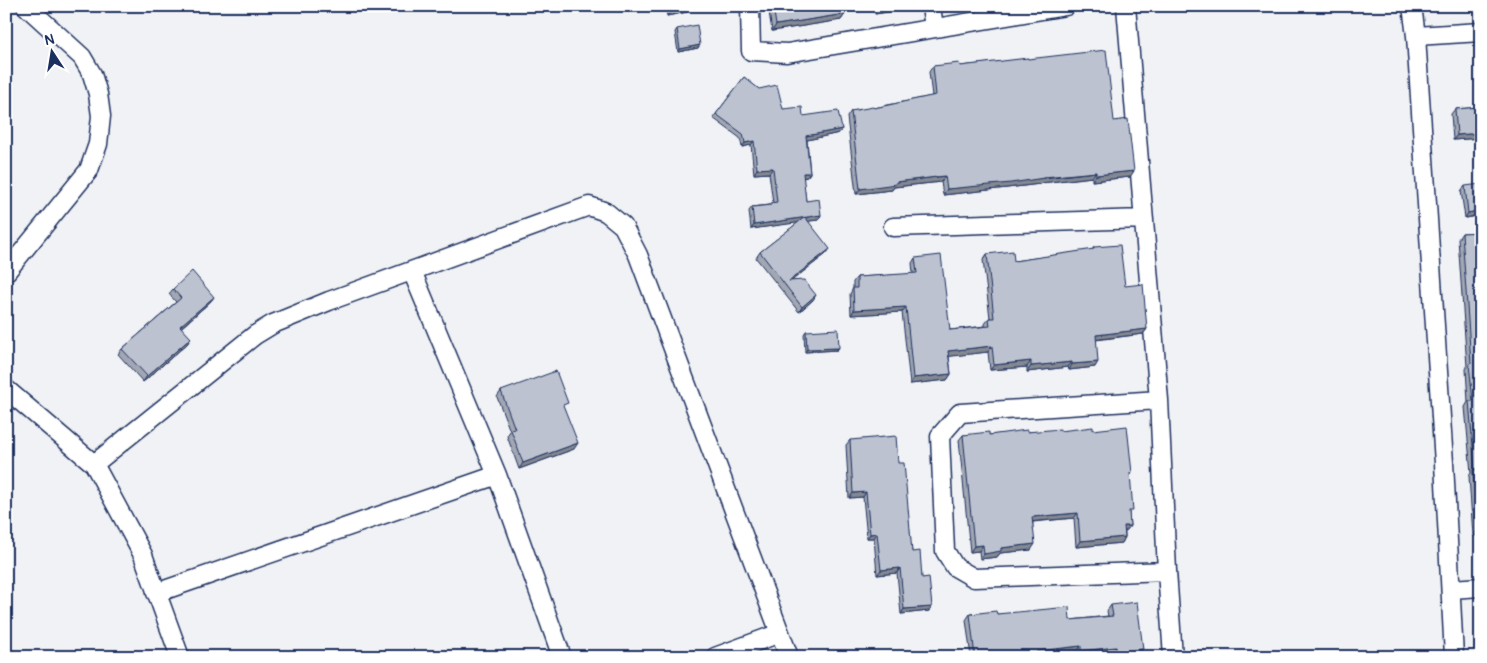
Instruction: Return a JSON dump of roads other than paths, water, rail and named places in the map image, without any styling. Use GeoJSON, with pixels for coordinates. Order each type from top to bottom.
{"type":"FeatureCollection","features":[{"type":"Feature","properties":{"kind":"street"},"geometry":{"type":"LineString","coordinates":[[6,272],[89,170],[98,144],[101,116],[98,94],[92,74],[82,57],[26,6]]}},
{"type":"Feature","properties":{"kind":"street"},"geometry":{"type":"LineString","coordinates":[[750,6],[751,51],[787,53],[1066,6]]}},
{"type":"Feature","properties":{"kind":"street"},"geometry":{"type":"LineString","coordinates":[[931,6],[934,28]]}},
{"type":"Feature","properties":{"kind":"street"},"geometry":{"type":"LineString","coordinates":[[1126,6],[1159,400],[1173,657]]}},
{"type":"Feature","properties":{"kind":"street"},"geometry":{"type":"LineString","coordinates":[[1412,6],[1416,36],[1444,454],[1454,657]]}},
{"type":"Feature","properties":{"kind":"street"},"geometry":{"type":"LineString","coordinates":[[1416,36],[1481,32]]}},
{"type":"Feature","properties":{"kind":"street"},"geometry":{"type":"LineString","coordinates":[[94,464],[255,335],[273,324],[329,301],[588,206],[606,212],[623,226],[638,255],[788,657]]}},
{"type":"Feature","properties":{"kind":"street"},"geometry":{"type":"LineString","coordinates":[[893,227],[1144,219]]}},
{"type":"Feature","properties":{"kind":"street"},"geometry":{"type":"LineString","coordinates":[[412,271],[498,475],[562,657]]}},
{"type":"Feature","properties":{"kind":"street"},"geometry":{"type":"LineString","coordinates":[[6,389],[94,464],[143,555],[180,657]]}},
{"type":"Feature","properties":{"kind":"street"},"geometry":{"type":"LineString","coordinates":[[1159,400],[960,413],[940,436],[945,551],[954,567],[974,578],[1167,571]]}},
{"type":"Feature","properties":{"kind":"street"},"geometry":{"type":"LineString","coordinates":[[156,594],[498,475]]}},
{"type":"Feature","properties":{"kind":"street"},"geometry":{"type":"LineString","coordinates":[[1451,589],[1481,587]]}},
{"type":"Feature","properties":{"kind":"street"},"geometry":{"type":"LineString","coordinates":[[715,657],[780,633]]}}]}
